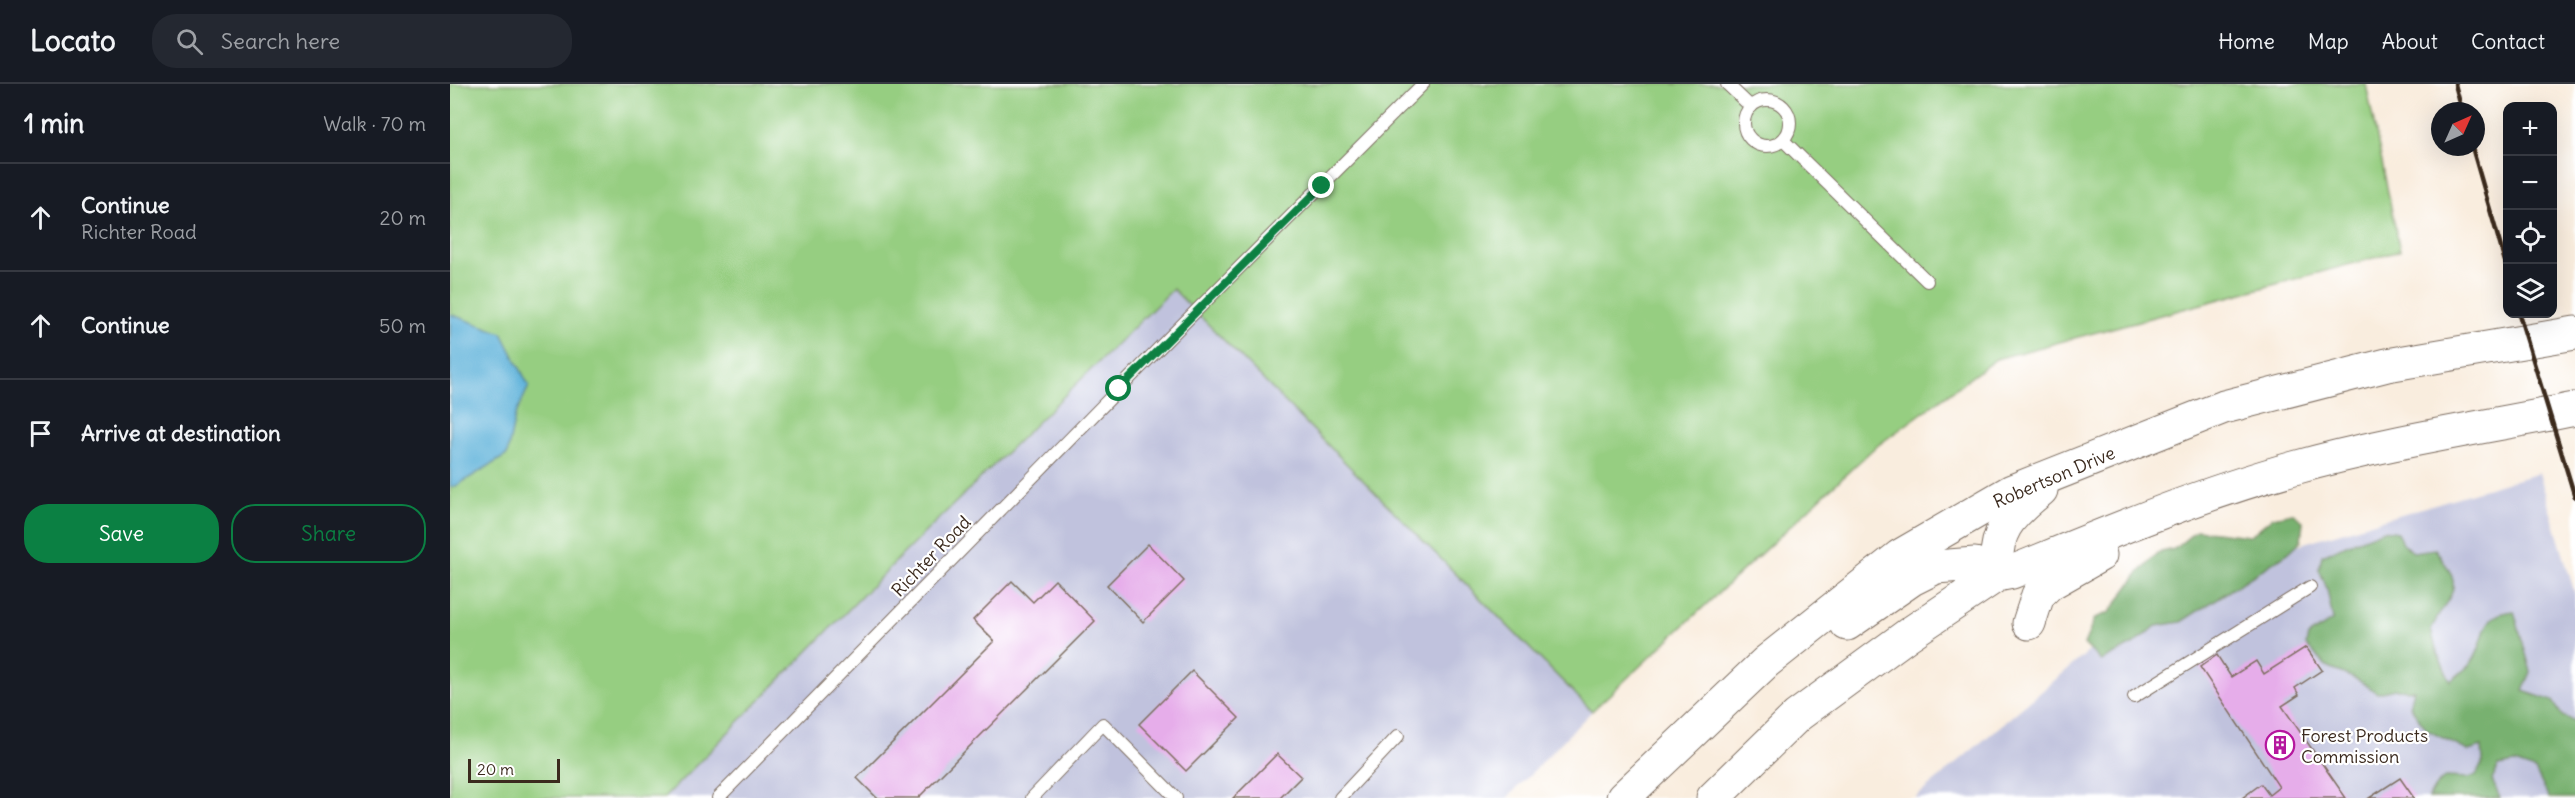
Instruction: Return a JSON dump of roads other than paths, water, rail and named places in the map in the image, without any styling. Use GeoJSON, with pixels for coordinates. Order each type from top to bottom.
{"type":"FeatureCollection","features":[{"type":"Feature","properties":{"kind":"highway","name":"Robertson Drive"},"geometry":{"type":"LineString","coordinates":[[1623,798],[1766,662],[1900,556],[2012,491],[2224,407],[2387,365],[2575,333]]}},
{"type":"Feature","properties":{"kind":"highway"},"geometry":{"type":"LineString","coordinates":[[1713,798],[1797,716],[1909,634],[1997,575],[2012,572],[2147,516],[2295,468],[2402,443],[2575,409]]}},
{"type":"Feature","properties":{"kind":"highway"},"geometry":{"type":"LineString","coordinates":[[1997,575],[1995,554],[2000,532],[2017,510],[2066,470]]}},
{"type":"Feature","properties":{"kind":"highway"},"geometry":{"type":"LineString","coordinates":[[2029,623],[2038,595],[2049,584],[2126,543],[2206,510],[2261,479]]}},
{"type":"Feature","properties":{"kind":"highway"},"geometry":{"type":"LineString","coordinates":[[1623,798],[1677,762],[1807,654],[1912,579],[1936,567],[1975,564],[1997,575]]}},
{"type":"Feature","properties":{"kind":"lane","name":"Richter Road"},"geometry":{"type":"LineString","coordinates":[[718,798],[1169,338],[1424,84]]}},
{"type":"Feature","properties":{"kind":"lane"},"geometry":{"type":"LineString","coordinates":[[1727,84],[1750,107]]}},
{"type":"Feature","properties":{"kind":"lane"},"geometry":{"type":"LineString","coordinates":[[1770,100],[1779,104],[1786,111],[1790,121],[1783,140],[1774,145],[1764,146],[1755,143],[1747,135],[1744,126],[1745,115],[1750,107],[1759,101],[1770,100]]}},
{"type":"Feature","properties":{"kind":"lane"},"geometry":{"type":"LineString","coordinates":[[1783,140],[1927,280]]}},
{"type":"Feature","properties":{"kind":"lane"},"geometry":{"type":"LineString","coordinates":[[2134,697],[2310,587]]}},
{"type":"Feature","properties":{"kind":"lane"},"geometry":{"type":"LineString","coordinates":[[1032,798],[1103,724],[1176,798]]}},
{"type":"Feature","properties":{"kind":"lane"},"geometry":{"type":"LineString","coordinates":[[1340,798],[1398,736]]}},
{"type":"Feature","properties":{"kind":"water"},"geometry":{"type":"Polygon","coordinates":[[[450,314],[502,333],[529,386],[515,416],[507,455],[456,486],[450,487],[450,314]]]}},
{"type":"Feature","properties":{"kind":"railway"},"geometry":{"type":"LineString","coordinates":[[2455,84],[2460,102]]}},
{"type":"Feature","properties":{"kind":"railway"},"geometry":{"type":"LineString","coordinates":[[2475,156],[2506,264]]}},
{"type":"Feature","properties":{"kind":"railway"},"geometry":{"type":"LineString","coordinates":[[2520,318],[2575,497]]}},
{"type":"Feature","properties":{"kind":"place","name":"Forest Products Commission"},"geometry":{"type":"Point","coordinates":[2280,745]}}]}
